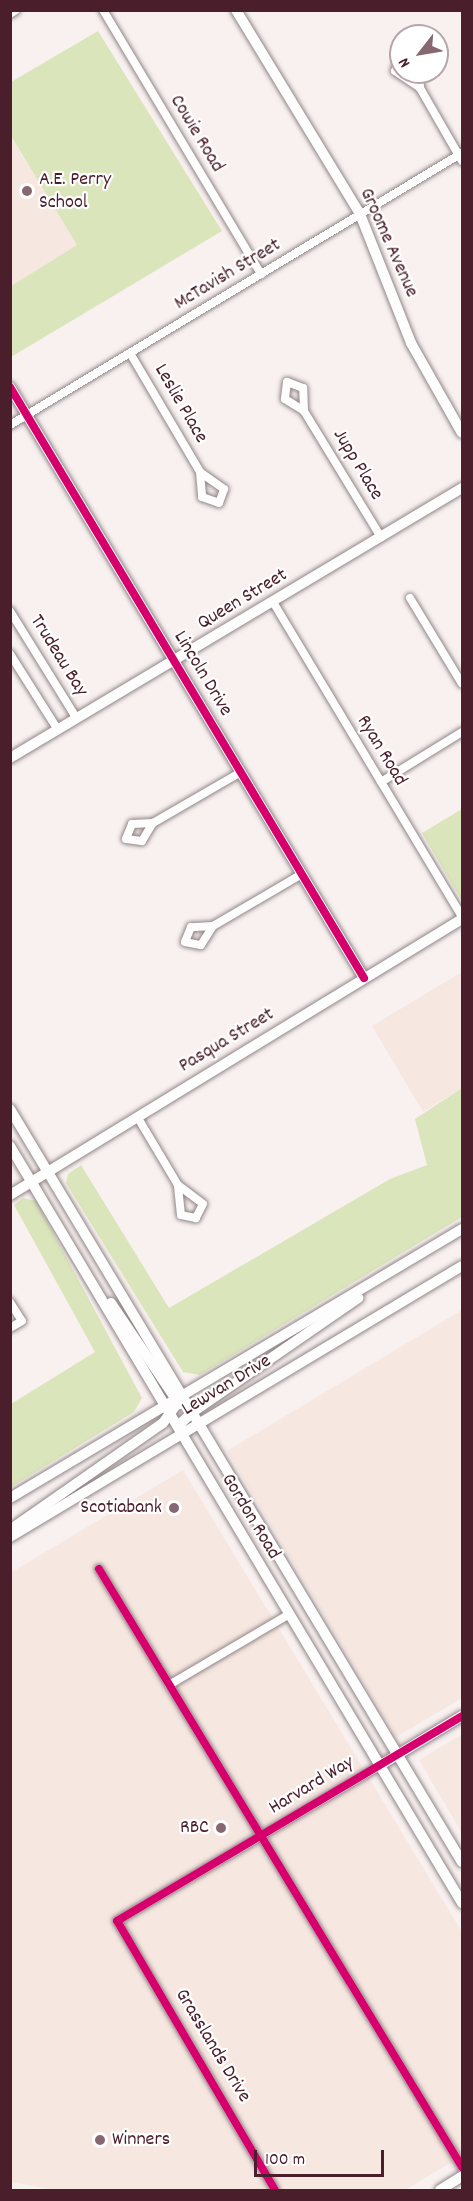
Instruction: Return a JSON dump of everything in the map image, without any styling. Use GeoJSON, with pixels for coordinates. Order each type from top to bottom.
{"type":"FeatureCollection","features":[{"type":"Feature","properties":{"kind":"main road","name":"Groome Avenue"},"geometry":{"type":"LineString","coordinates":[[236,10],[360,214],[411,343],[462,433]]}},
{"type":"Feature","properties":{"kind":"main road","name":"Lincoln Drive"},"geometry":{"type":"LineString","coordinates":[[10,387],[364,978]]}},
{"type":"Feature","properties":{"kind":"main road","name":"Queen Street"},"geometry":{"type":"LineString","coordinates":[[10,758],[175,662],[462,488]]}},
{"type":"Feature","properties":{"kind":"main road","name":"Pasqua Street"},"geometry":{"type":"LineString","coordinates":[[10,1195],[462,918]]}},
{"type":"Feature","properties":{"kind":"main road","name":"Gordon Road"},"geometry":{"type":"LineString","coordinates":[[10,1109],[49,1172],[179,1399],[200,1424],[462,1862]]}},
{"type":"Feature","properties":{"kind":"main road","name":"Gordon Road"},"geometry":{"type":"LineString","coordinates":[[10,1146],[89,1277],[163,1407],[462,1904]]}},
{"type":"Feature","properties":{"kind":"main road","name":"Lewvan Drive"},"geometry":{"type":"LineString","coordinates":[[10,1498],[462,1228]]}},
{"type":"Feature","properties":{"kind":"main road"},"geometry":{"type":"LineString","coordinates":[[181,1435],[190,1414],[448,1237]]}},
{"type":"Feature","properties":{"kind":"main road","name":"Lewvan Drive"},"geometry":{"type":"LineString","coordinates":[[10,1537],[462,1266]]}},
{"type":"Feature","properties":{"kind":"main road"},"geometry":{"type":"LineString","coordinates":[[10,1529],[170,1417],[179,1399],[89,1277]]}},
{"type":"Feature","properties":{"kind":"main road","name":"Harvard Way"},"geometry":{"type":"LineString","coordinates":[[379,1766],[462,1716]]}},
{"type":"Feature","properties":{"kind":"main road"},"geometry":{"type":"LineString","coordinates":[[440,2190],[462,2176]]}},
{"type":"Feature","properties":{"kind":"street"},"geometry":{"type":"LineString","coordinates":[[10,14],[16,10]]}},
{"type":"Feature","properties":{"kind":"street","name":"Cowie Road"},"geometry":{"type":"LineString","coordinates":[[103,10],[261,274]]}},
{"type":"Feature","properties":{"kind":"street"},"geometry":{"type":"LineString","coordinates":[[414,84],[420,88],[462,156]]}},
{"type":"Feature","properties":{"kind":"street"},"geometry":{"type":"LineString","coordinates":[[420,84],[420,88]]}},
{"type":"Feature","properties":{"kind":"street","name":"McTavish Street"},"geometry":{"type":"LineString","coordinates":[[10,425],[360,214],[462,156]]}},
{"type":"Feature","properties":{"kind":"street","name":"Leslie Place"},"geometry":{"type":"LineString","coordinates":[[130,353],[201,472]]}},
{"type":"Feature","properties":{"kind":"street","name":"Jupp Place"},"geometry":{"type":"LineString","coordinates":[[304,411],[381,537]]}},
{"type":"Feature","properties":{"kind":"street"},"geometry":{"type":"LineString","coordinates":[[411,598],[462,684]]}},
{"type":"Feature","properties":{"kind":"street","name":"Ryan Road"},"geometry":{"type":"LineString","coordinates":[[273,602],[462,918]]}},
{"type":"Feature","properties":{"kind":"street","name":"Trudeau Bay"},"geometry":{"type":"LineString","coordinates":[[10,611],[77,719]]}},
{"type":"Feature","properties":{"kind":"street","name":"Trudeau Bay"},"geometry":{"type":"LineString","coordinates":[[10,654],[58,730]]}},
{"type":"Feature","properties":{"kind":"street"},"geometry":{"type":"LineString","coordinates":[[381,782],[462,732]]}},
{"type":"Feature","properties":{"kind":"street"},"geometry":{"type":"LineString","coordinates":[[153,823],[241,772]]}},
{"type":"Feature","properties":{"kind":"street"},"geometry":{"type":"LineString","coordinates":[[213,926],[302,874]]}},
{"type":"Feature","properties":{"kind":"street"},"geometry":{"type":"LineString","coordinates":[[138,1118],[178,1185],[203,1204],[196,1218],[181,1215],[178,1185]]}},
{"type":"Feature","properties":{"kind":"street"},"geometry":{"type":"LineString","coordinates":[[10,1302],[22,1321],[10,1328]]}},
{"type":"Feature","properties":{"kind":"street"},"geometry":{"type":"LineString","coordinates":[[99,1569],[462,2167]]}},
{"type":"Feature","properties":{"kind":"street"},"geometry":{"type":"LineString","coordinates":[[170,1685],[288,1615]]}},
{"type":"Feature","properties":{"kind":"street","name":"Harvard Way"},"geometry":{"type":"LineString","coordinates":[[117,1921],[379,1766]]}},
{"type":"Feature","properties":{"kind":"street","name":"Grasslands Drive"},"geometry":{"type":"LineString","coordinates":[[117,1921],[275,2190]]}},
{"type":"Feature","properties":{"kind":"shaded area","name":"A.E. Perry School"},"geometry":{"type":"Polygon","coordinates":[[[10,136],[78,245],[11,286],[10,286],[10,136]]]}},
{"type":"Feature","properties":{"kind":"shaded area"},"geometry":{"type":"Polygon","coordinates":[[[462,972],[462,1088],[423,1112],[372,1026],[462,972]]]}},
{"type":"Feature","properties":{"kind":"shaded area"},"geometry":{"type":"Polygon","coordinates":[[[462,1310],[462,1698],[396,1737],[227,1451],[462,1310]]]}},
{"type":"Feature","properties":{"kind":"shaded area"},"geometry":{"type":"Polygon","coordinates":[[[183,1470],[462,1932],[462,2156],[405,2190],[55,2190],[11,2182],[10,1573],[183,1470]]]}},
{"type":"Feature","properties":{"kind":"shaded area"},"geometry":{"type":"Polygon","coordinates":[[[462,1734],[462,1833],[419,1760],[462,1734]]]}},
{"type":"Feature","properties":{"kind":"green space"},"geometry":{"type":"Polygon","coordinates":[[[98,31],[222,231],[11,357],[11,286],[77,245],[11,136],[11,82],[98,31]]]}},
{"type":"Feature","properties":{"kind":"green space"},"geometry":{"type":"Polygon","coordinates":[[[462,809],[462,901],[422,833],[462,809]]]}},
{"type":"Feature","properties":{"kind":"green space"},"geometry":{"type":"Polygon","coordinates":[[[462,1088],[462,1217],[200,1375],[183,1372],[66,1183],[68,1174],[81,1165],[169,1308],[390,1179],[427,1165],[415,1119],[462,1088]]]}},
{"type":"Feature","properties":{"kind":"green space"},"geometry":{"type":"Polygon","coordinates":[[[23,1198],[36,1201],[142,1398],[134,1412],[11,1487],[11,1404],[95,1352],[14,1205],[23,1198]]]}},
{"type":"Feature","properties":{"kind":"cycle path"},"geometry":{"type":"LineString","coordinates":[[10,387],[364,978]]}},
{"type":"Feature","properties":{"kind":"cycle path"},"geometry":{"type":"LineString","coordinates":[[99,1569],[462,2167]]}},
{"type":"Feature","properties":{"kind":"cycle path"},"geometry":{"type":"LineString","coordinates":[[275,2190],[117,1921],[462,1716]]}},
{"type":"Feature","properties":{"kind":"place","name":"A.E. Perry School"},"geometry":{"type":"Point","coordinates":[27,191]}},
{"type":"Feature","properties":{"kind":"place","name":"Scotiabank"},"geometry":{"type":"Point","coordinates":[174,1508]}},
{"type":"Feature","properties":{"kind":"place","name":"RBC"},"geometry":{"type":"Point","coordinates":[221,1828]}},
{"type":"Feature","properties":{"kind":"place","name":"Winners"},"geometry":{"type":"Point","coordinates":[100,2140]}}]}
